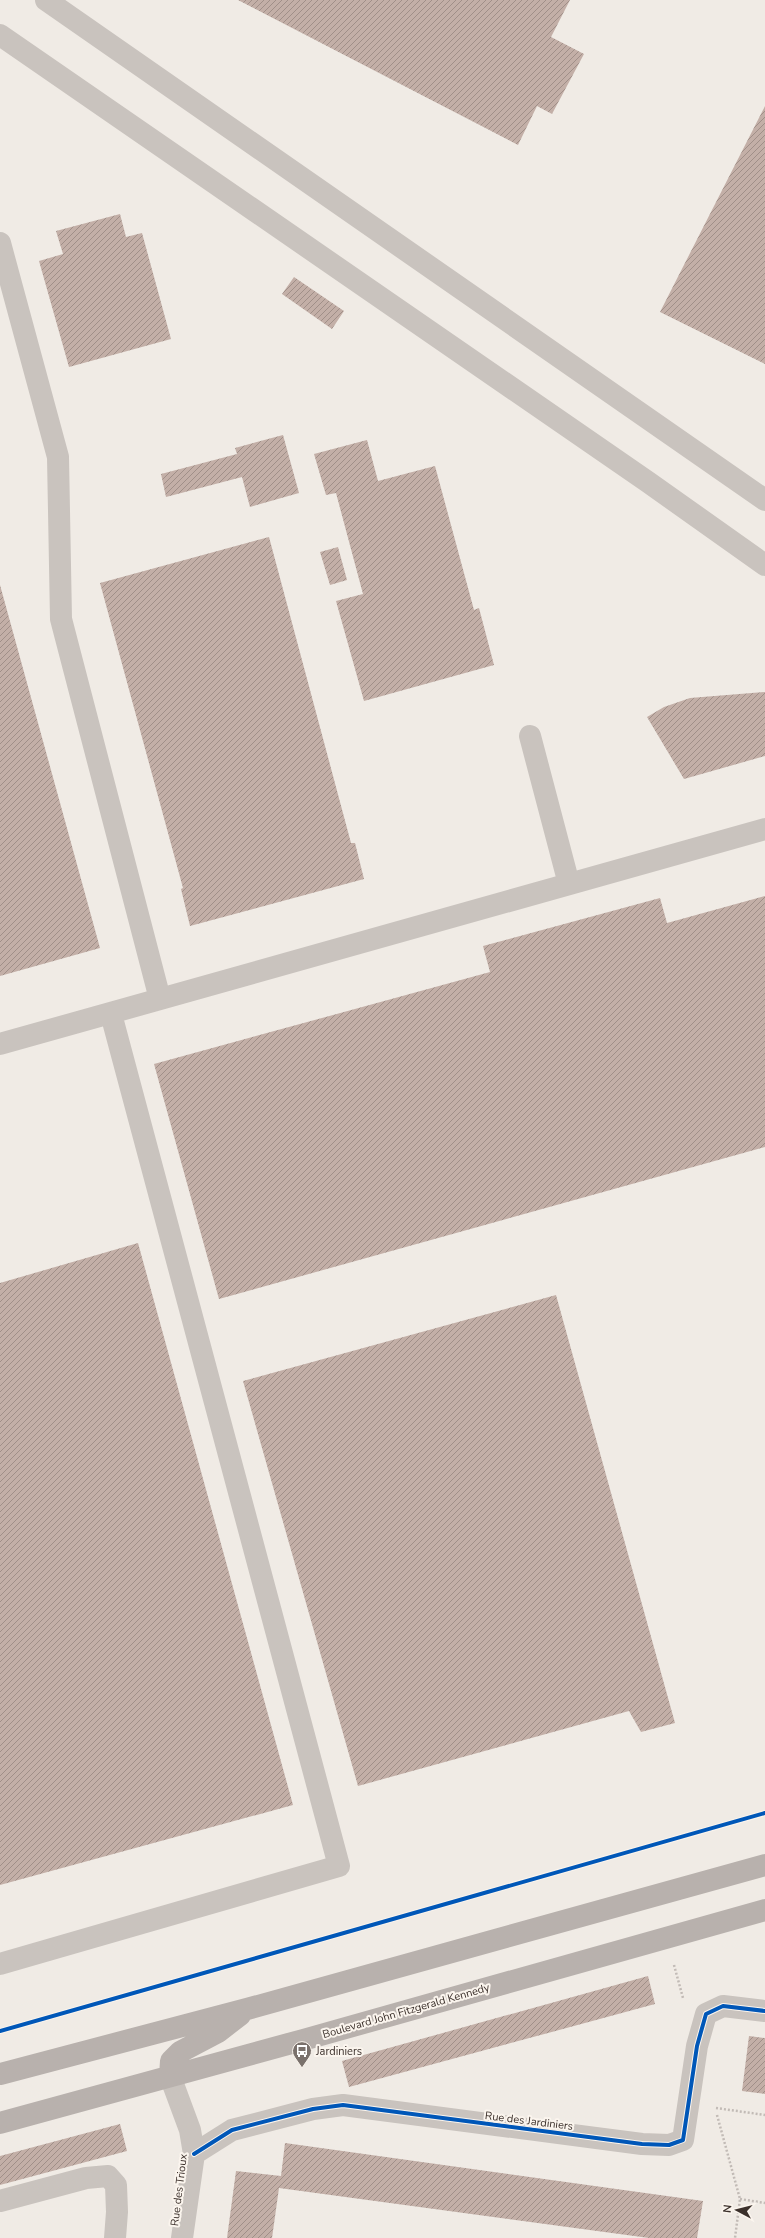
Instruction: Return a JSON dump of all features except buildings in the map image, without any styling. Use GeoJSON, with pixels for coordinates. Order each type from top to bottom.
{"type":"FeatureCollection","features":[{"type":"Feature","properties":{"kind":"main road"},"geometry":{"type":"LineString","coordinates":[[0,2074],[247,2009],[765,1865]]}},
{"type":"Feature","properties":{"kind":"main road","name":"Boulevard John Fitzgerald Kennedy"},"geometry":{"type":"LineString","coordinates":[[0,2123],[765,1910]]}},
{"type":"Feature","properties":{"kind":"main road"},"geometry":{"type":"LineString","coordinates":[[170,2076],[171,2061],[180,2052],[218,2032],[247,2009]]}},
{"type":"Feature","properties":{"kind":"street"},"geometry":{"type":"LineString","coordinates":[[46,0],[765,500]]}},
{"type":"Feature","properties":{"kind":"street"},"geometry":{"type":"LineString","coordinates":[[0,35],[648,482],[765,565]]}},
{"type":"Feature","properties":{"kind":"street"},"geometry":{"type":"LineString","coordinates":[[0,243],[58,457],[61,619],[160,999]]}},
{"type":"Feature","properties":{"kind":"street"},"geometry":{"type":"LineString","coordinates":[[530,736],[569,884]]}},
{"type":"Feature","properties":{"kind":"street"},"geometry":{"type":"LineString","coordinates":[[0,1044],[765,829]]}},
{"type":"Feature","properties":{"kind":"street"},"geometry":{"type":"LineString","coordinates":[[0,1964],[339,1866],[111,1014]]}},
{"type":"Feature","properties":{"kind":"street","name":"Rue des Jardiniers"},"geometry":{"type":"LineString","coordinates":[[194,2154],[232,2130],[313,2109],[343,2105],[642,2144],[670,2145],[683,2140],[697,2046],[706,2014],[723,2006],[765,2012]]}},
{"type":"Feature","properties":{"kind":"street","name":"Rue des Trioux"},"geometry":{"type":"LineString","coordinates":[[170,2076],[190,2130],[194,2154],[182,2238]]}},
{"type":"Feature","properties":{"kind":"street"},"geometry":{"type":"LineString","coordinates":[[0,2201],[86,2178],[108,2176],[116,2185],[118,2212],[115,2238]]}},
{"type":"Feature","properties":{"kind":"path"},"geometry":{"type":"LineString","coordinates":[[715,2108],[765,2115]]}},
{"type":"Feature","properties":{"kind":"path"},"geometry":{"type":"LineString","coordinates":[[740,2199],[765,2203]]}},
{"type":"Feature","properties":{"kind":"cycle path"},"geometry":{"type":"LineString","coordinates":[[0,2031],[765,1813]]}},
{"type":"Feature","properties":{"kind":"cycle path"},"geometry":{"type":"LineString","coordinates":[[194,2154],[232,2130],[313,2109],[343,2105],[642,2144],[669,2145],[683,2140],[697,2046],[706,2014],[723,2006],[765,2011]]}},
{"type":"Feature","properties":{"kind":"place","name":"Jardiniers"},"geometry":{"type":"Point","coordinates":[302,2068]}}]}
